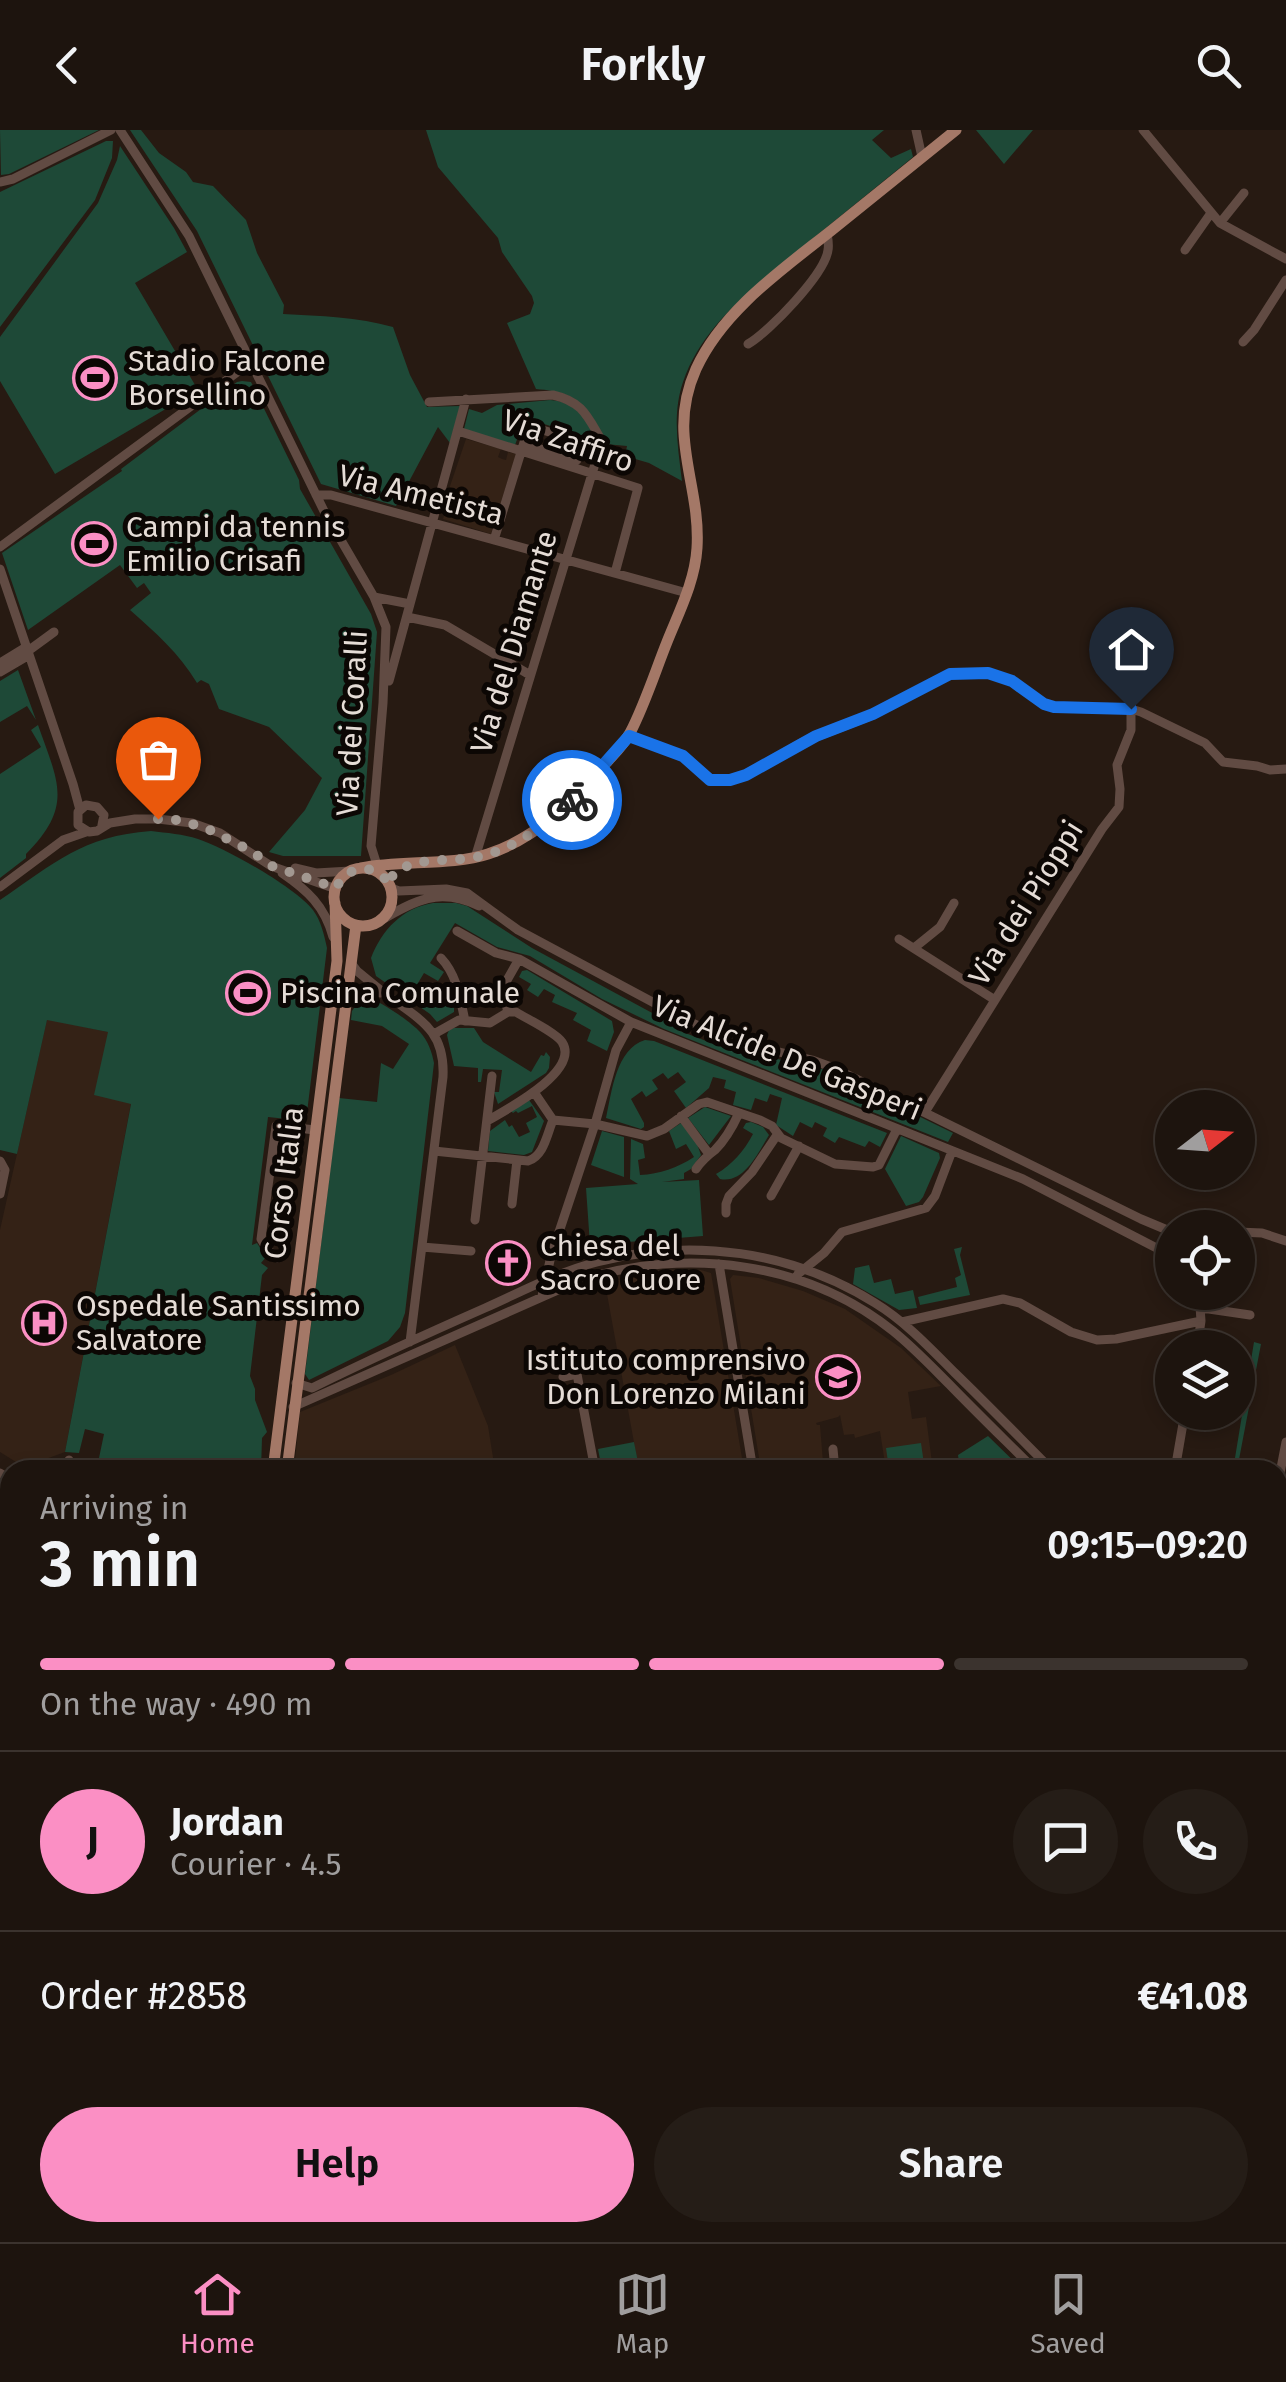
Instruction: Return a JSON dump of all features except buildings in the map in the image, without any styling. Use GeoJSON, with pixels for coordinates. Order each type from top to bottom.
{"type":"FeatureCollection","features":[{"type":"Feature","properties":{"kind":"main road"},"geometry":{"type":"LineString","coordinates":[[420,861],[393,874],[389,884],[391,906],[380,921],[364,926],[342,917],[335,904],[336,888],[344,876],[377,865],[420,861],[475,858],[505,848],[557,814],[629,736],[695,565],[697,534],[684,453],[683,416],[697,367],[739,310],[956,130]]}},
{"type":"Feature","properties":{"kind":"main road"},"geometry":{"type":"LineString","coordinates":[[355,870],[374,870],[389,884]]}},
{"type":"Feature","properties":{"kind":"main road","name":"Corso Italia"},"geometry":{"type":"LineString","coordinates":[[288,1460],[344,1008],[344,962],[334,920],[335,904]]}},
{"type":"Feature","properties":{"kind":"main road","name":"Corso Italia"},"geometry":{"type":"LineString","coordinates":[[274,1460],[316,1130],[344,962],[356,925]]}},
{"type":"Feature","properties":{"kind":"street"},"geometry":{"type":"LineString","coordinates":[[0,182],[110,130]]}},
{"type":"Feature","properties":{"kind":"street","name":"Via dei Coralli"},"geometry":{"type":"LineString","coordinates":[[120,130],[189,236],[316,495],[374,597],[386,626],[371,846]]}},
{"type":"Feature","properties":{"kind":"street"},"geometry":{"type":"LineString","coordinates":[[916,130],[922,157]]}},
{"type":"Feature","properties":{"kind":"street"},"geometry":{"type":"LineString","coordinates":[[1143,130],[1220,223],[1286,259]]}},
{"type":"Feature","properties":{"kind":"street"},"geometry":{"type":"LineString","coordinates":[[1220,223],[1244,193]]}},
{"type":"Feature","properties":{"kind":"street"},"geometry":{"type":"LineString","coordinates":[[1186,250],[1211,213]]}},
{"type":"Feature","properties":{"kind":"street"},"geometry":{"type":"LineString","coordinates":[[748,344],[794,302],[815,275],[828,254],[827,234]]}},
{"type":"Feature","properties":{"kind":"street"},"geometry":{"type":"LineString","coordinates":[[1243,342],[1286,280]]}},
{"type":"Feature","properties":{"kind":"street"},"geometry":{"type":"LineString","coordinates":[[0,547],[251,362]]}},
{"type":"Feature","properties":{"kind":"street","name":"Via del Diamante"},"geometry":{"type":"LineString","coordinates":[[466,398],[552,395],[568,399],[580,406],[602,441],[475,858]]}},
{"type":"Feature","properties":{"kind":"street"},"geometry":{"type":"LineString","coordinates":[[383,704],[466,398],[429,402]]}},
{"type":"Feature","properties":{"kind":"street"},"geometry":{"type":"LineString","coordinates":[[494,540],[529,426],[582,442],[577,460],[523,448]]}},
{"type":"Feature","properties":{"kind":"street","name":"Via Zaffiro"},"geometry":{"type":"LineString","coordinates":[[458,431],[523,448],[638,488],[615,573]]}},
{"type":"Feature","properties":{"kind":"street","name":"Via Ametista"},"geometry":{"type":"LineString","coordinates":[[316,495],[330,494],[687,593]]}},
{"type":"Feature","properties":{"kind":"street"},"geometry":{"type":"LineString","coordinates":[[0,569],[73,784],[80,827],[86,832]]}},
{"type":"Feature","properties":{"kind":"street"},"geometry":{"type":"LineString","coordinates":[[374,597],[410,604]]}},
{"type":"Feature","properties":{"kind":"street"},"geometry":{"type":"LineString","coordinates":[[407,617],[445,625],[530,675]]}},
{"type":"Feature","properties":{"kind":"street"},"geometry":{"type":"LineString","coordinates":[[386,626],[403,630]]}},
{"type":"Feature","properties":{"kind":"street"},"geometry":{"type":"LineString","coordinates":[[0,672],[54,632]]}},
{"type":"Feature","properties":{"kind":"street"},"geometry":{"type":"LineString","coordinates":[[0,662],[28,651]]}},
{"type":"Feature","properties":{"kind":"street"},"geometry":{"type":"LineString","coordinates":[[629,736],[683,756],[710,780],[730,780],[950,674],[988,673],[1012,681],[1044,704],[1131,709],[1205,743],[1223,762],[1286,770]]}},
{"type":"Feature","properties":{"kind":"street","name":"Via dei Pioppi"},"geometry":{"type":"LineString","coordinates":[[924,1112],[1118,807],[1117,765],[1130,730],[1131,709]]}},
{"type":"Feature","properties":{"kind":"street"},"geometry":{"type":"LineString","coordinates":[[0,886],[63,840],[97,831],[102,826],[104,818],[98,808],[73,784]]}},
{"type":"Feature","properties":{"kind":"street"},"geometry":{"type":"LineString","coordinates":[[63,840],[86,805],[135,819]]}},
{"type":"Feature","properties":{"kind":"street"},"geometry":{"type":"LineString","coordinates":[[102,826],[135,819],[192,823],[251,851],[304,888],[323,910],[344,962],[420,1018],[434,1034],[444,1063],[410,1341],[414,1352]]}},
{"type":"Feature","properties":{"kind":"street"},"geometry":{"type":"LineString","coordinates":[[371,846],[377,865],[399,892],[458,890],[485,904],[518,930],[697,1026],[729,1040],[834,1068],[1155,1225]]}},
{"type":"Feature","properties":{"kind":"street"},"geometry":{"type":"LineString","coordinates":[[251,851],[316,873],[355,870],[371,846]]}},
{"type":"Feature","properties":{"kind":"street"},"geometry":{"type":"LineString","coordinates":[[272,866],[336,888]]}},
{"type":"Feature","properties":{"kind":"street"},"geometry":{"type":"LineString","coordinates":[[380,921],[414,902],[436,897],[458,898],[498,916]]}},
{"type":"Feature","properties":{"kind":"street"},"geometry":{"type":"LineString","coordinates":[[914,948],[940,927],[954,903]]}},
{"type":"Feature","properties":{"kind":"street"},"geometry":{"type":"LineString","coordinates":[[457,930],[496,953],[519,959],[631,1022]]}},
{"type":"Feature","properties":{"kind":"street"},"geometry":{"type":"LineString","coordinates":[[899,938],[995,1000]]}},
{"type":"Feature","properties":{"kind":"street"},"geometry":{"type":"LineString","coordinates":[[440,958],[456,982],[464,1021]]}},
{"type":"Feature","properties":{"kind":"street"},"geometry":{"type":"LineString","coordinates":[[508,1012],[502,989],[519,959]]}},
{"type":"Feature","properties":{"kind":"street"},"geometry":{"type":"LineString","coordinates":[[344,1008],[363,990],[391,998]]}},
{"type":"Feature","properties":{"kind":"street"},"geometry":{"type":"LineString","coordinates":[[434,1034],[448,1024],[490,1023],[508,1012],[516,1012],[558,1038],[564,1046],[564,1058],[549,1082],[487,1120]]}},
{"type":"Feature","properties":{"kind":"street","name":"Via Alcide De Gasperi"},"geometry":{"type":"LineString","coordinates":[[542,1296],[616,1050],[631,1022],[1023,1179],[1155,1245]]}},
{"type":"Feature","properties":{"kind":"street"},"geometry":{"type":"LineString","coordinates":[[475,1220],[492,1076]]}},
{"type":"Feature","properties":{"kind":"street"},"geometry":{"type":"LineString","coordinates":[[534,1092],[552,1120]]}},
{"type":"Feature","properties":{"kind":"street"},"geometry":{"type":"LineString","coordinates":[[552,1120],[595,1124],[647,1136],[702,1102],[772,1126],[778,1135],[835,1164],[873,1167],[878,1165],[897,1129]]}},
{"type":"Feature","properties":{"kind":"street"},"geometry":{"type":"LineString","coordinates":[[696,1168],[730,1132],[740,1112]]}},
{"type":"Feature","properties":{"kind":"street"},"geometry":{"type":"LineString","coordinates":[[681,1116],[709,1154]]}},
{"type":"Feature","properties":{"kind":"street"},"geometry":{"type":"LineString","coordinates":[[434,1151],[535,1159],[552,1120]]}},
{"type":"Feature","properties":{"kind":"street"},"geometry":{"type":"LineString","coordinates":[[277,1258],[261,1239],[276,1126],[316,1130]]}},
{"type":"Feature","properties":{"kind":"street"},"geometry":{"type":"LineString","coordinates":[[726,1213],[729,1196],[778,1135]]}},
{"type":"Feature","properties":{"kind":"street"},"geometry":{"type":"LineString","coordinates":[[771,1196],[798,1146]]}},
{"type":"Feature","properties":{"kind":"street"},"geometry":{"type":"LineString","coordinates":[[799,1272],[824,1253],[842,1232],[926,1208],[935,1196],[952,1151]]}},
{"type":"Feature","properties":{"kind":"street"},"geometry":{"type":"LineString","coordinates":[[512,1204],[517,1160]]}},
{"type":"Feature","properties":{"kind":"street"},"geometry":{"type":"LineString","coordinates":[[0,1161],[5,1170],[0,1194]]}},
{"type":"Feature","properties":{"kind":"street"},"geometry":{"type":"LineString","coordinates":[[1255,1233],[1286,1241]]}},
{"type":"Feature","properties":{"kind":"street"},"geometry":{"type":"LineString","coordinates":[[422,1247],[471,1251]]}},
{"type":"Feature","properties":{"kind":"street"},"geometry":{"type":"LineString","coordinates":[[296,1383],[312,1388],[544,1282],[601,1261],[656,1251],[729,1252],[765,1257],[876,1303],[902,1322],[1042,1460]]}},
{"type":"Feature","properties":{"kind":"street"},"geometry":{"type":"LineString","coordinates":[[294,1407],[583,1280],[629,1268],[694,1262],[799,1272],[868,1313],[894,1332],[1025,1460]]}},
{"type":"Feature","properties":{"kind":"street"},"geometry":{"type":"LineString","coordinates":[[720,1264],[751,1460]]}},
{"type":"Feature","properties":{"kind":"street"},"geometry":{"type":"LineString","coordinates":[[902,1322],[1002,1299],[1029,1307],[1071,1332],[1097,1340],[1201,1321]]}},
{"type":"Feature","properties":{"kind":"street"},"geometry":{"type":"LineString","coordinates":[[1199,1330],[1202,1310]]}},
{"type":"Feature","properties":{"kind":"street"},"geometry":{"type":"LineString","coordinates":[[1216,1310],[1250,1315]]}},
{"type":"Feature","properties":{"kind":"street"},"geometry":{"type":"LineString","coordinates":[[563,1377],[577,1374],[593,1460]]}},
{"type":"Feature","properties":{"kind":"street"},"geometry":{"type":"LineString","coordinates":[[1177,1460],[1182,1430]]}},
{"type":"Feature","properties":{"kind":"street"},"geometry":{"type":"LineString","coordinates":[[833,1449],[834,1460]]}},
{"type":"Feature","properties":{"kind":"shaded area"},"geometry":{"type":"Polygon","coordinates":[[[466,439],[501,449],[498,457],[502,459],[506,460],[508,452],[516,454],[491,534],[443,519],[466,439]]]}},
{"type":"Feature","properties":{"kind":"shaded area","name":"Ospedale Santissimo Salvatore"},"geometry":{"type":"Polygon","coordinates":[[[47,1019],[108,1032],[131,1103],[65,1452],[43,1460],[13,1460],[0,1452],[0,1230],[47,1019]]]}},
{"type":"Feature","properties":{"kind":"shaded area"},"geometry":{"type":"Polygon","coordinates":[[[654,1272],[711,1273],[742,1460],[637,1460],[605,1283],[654,1272]]]}},
{"type":"Feature","properties":{"kind":"shaded area","name":"Istituto comprensivo Don Lorenzo Milani"},"geometry":{"type":"Polygon","coordinates":[[[733,1275],[759,1278],[803,1291],[845,1309],[901,1348],[941,1386],[908,1392],[912,1419],[926,1417],[932,1460],[884,1460],[880,1431],[855,1438],[854,1434],[844,1435],[840,1415],[816,1423],[820,1425],[823,1460],[759,1460],[730,1279],[733,1275]]]}},
{"type":"Feature","properties":{"kind":"shaded area"},"geometry":{"type":"Polygon","coordinates":[[[455,1345],[488,1426],[493,1460],[295,1460],[300,1412],[455,1345]]]}},
{"type":"Feature","properties":{"kind":"green space"},"geometry":{"type":"Polygon","coordinates":[[[0,130],[99,130],[1,175],[0,130]]]}},
{"type":"Feature","properties":{"kind":"green space"},"geometry":{"type":"Polygon","coordinates":[[[130,130],[141,130],[159,153],[186,172],[193,182],[213,186],[246,220],[257,253],[284,305],[283,314],[353,319],[393,327],[410,375],[427,407],[460,406],[450,443],[438,427],[396,506],[321,484],[197,231],[130,130]]]}},
{"type":"Feature","properties":{"kind":"green space"},"geometry":{"type":"Polygon","coordinates":[[[426,130],[884,130],[872,140],[891,158],[911,149],[913,157],[755,286],[705,339],[683,382],[678,406],[682,481],[649,463],[625,456],[627,446],[605,444],[586,411],[573,398],[536,389],[507,323],[530,314],[532,296],[502,252],[498,238],[438,167],[426,130]]]}},
{"type":"Feature","properties":{"kind":"green space"},"geometry":{"type":"Polygon","coordinates":[[[976,130],[1033,130],[1004,164],[976,130]]]}},
{"type":"Feature","properties":{"kind":"green space"},"geometry":{"type":"Polygon","coordinates":[[[113,141],[112,158],[95,200],[0,327],[0,192],[113,141]]]}},
{"type":"Feature","properties":{"kind":"green space"},"geometry":{"type":"Polygon","coordinates":[[[120,146],[187,252],[135,283],[198,390],[55,474],[0,381],[0,337],[98,203],[120,146]]]}},
{"type":"Feature","properties":{"kind":"green space"},"geometry":{"type":"Polygon","coordinates":[[[242,381],[251,382],[300,489],[371,614],[377,632],[361,856],[283,856],[269,852],[305,810],[322,778],[269,727],[219,709],[209,684],[201,680],[197,683],[175,653],[130,610],[151,593],[144,583],[137,588],[120,565],[28,630],[2,553],[122,471],[242,381]]]}},
{"type":"Feature","properties":{"kind":"green space"},"geometry":{"type":"Polygon","coordinates":[[[550,400],[578,411],[595,440],[525,418],[515,445],[464,429],[469,409],[482,413],[497,405],[550,400]]]}},
{"type":"Feature","properties":{"kind":"green space"},"geometry":{"type":"Polygon","coordinates":[[[18,670],[36,720],[27,706],[0,722],[0,681],[18,670]]]}},
{"type":"Feature","properties":{"kind":"green space"},"geometry":{"type":"Polygon","coordinates":[[[38,725],[56,778],[56,807],[51,822],[26,858],[0,878],[0,774],[41,747],[31,730],[38,725]]]}},
{"type":"Feature","properties":{"kind":"green space"},"geometry":{"type":"Polygon","coordinates":[[[151,831],[187,836],[242,860],[277,880],[313,910],[327,948],[306,1121],[268,1117],[252,1245],[257,1243],[266,1257],[261,1263],[268,1268],[262,1275],[250,1376],[267,1432],[262,1438],[261,1460],[100,1460],[104,1434],[85,1429],[79,1453],[65,1452],[131,1104],[94,1095],[108,1032],[47,1020],[17,1154],[0,1150],[0,900],[87,845],[151,831]]]}},
{"type":"Feature","properties":{"kind":"green space"},"geometry":{"type":"Polygon","coordinates":[[[433,903],[467,906],[532,948],[680,1031],[732,1051],[822,1069],[953,1133],[948,1142],[664,1029],[602,999],[530,956],[497,947],[455,923],[430,963],[444,972],[438,981],[424,973],[418,983],[429,990],[426,997],[437,1004],[444,993],[451,997],[448,1003],[454,1012],[437,1022],[376,976],[371,958],[394,922],[433,903]]]}},
{"type":"Feature","properties":{"kind":"green space"},"geometry":{"type":"Polygon","coordinates":[[[527,970],[612,1021],[614,1032],[607,1051],[587,1041],[591,1030],[573,1020],[577,1013],[552,1002],[555,995],[544,989],[538,997],[527,990],[531,984],[519,977],[527,970]]]}},
{"type":"Feature","properties":{"kind":"green space"},"geometry":{"type":"Polygon","coordinates":[[[363,995],[415,1027],[423,1035],[434,1063],[405,1313],[388,1341],[309,1380],[305,1374],[339,1098],[377,1102],[381,1063],[393,1069],[409,1044],[382,1026],[351,1020],[363,995]]]}},
{"type":"Feature","properties":{"kind":"green space"},"geometry":{"type":"Polygon","coordinates":[[[454,1028],[474,1028],[483,1042],[531,1072],[546,1052],[550,1057],[549,1068],[498,1104],[494,1092],[499,1092],[502,1070],[483,1069],[478,1082],[478,1068],[454,1066],[447,1035],[454,1028]]]}},
{"type":"Feature","properties":{"kind":"green space"},"geometry":{"type":"Polygon","coordinates":[[[645,1040],[887,1133],[880,1147],[869,1141],[865,1147],[839,1137],[835,1143],[823,1136],[827,1128],[815,1122],[812,1128],[800,1122],[793,1136],[776,1125],[782,1098],[770,1094],[767,1102],[755,1098],[751,1110],[733,1105],[736,1092],[724,1088],[726,1080],[713,1077],[709,1088],[686,1108],[674,1091],[686,1082],[678,1072],[668,1079],[663,1073],[652,1080],[658,1089],[646,1097],[642,1091],[631,1099],[644,1123],[641,1129],[606,1118],[621,1062],[635,1045],[645,1040]]]}},
{"type":"Feature","properties":{"kind":"green space"},"geometry":{"type":"Polygon","coordinates":[[[529,1100],[544,1121],[532,1152],[524,1155],[488,1151],[490,1131],[505,1120],[519,1137],[530,1132],[526,1123],[537,1117],[532,1106],[518,1113],[510,1110],[529,1100]]]}},
{"type":"Feature","properties":{"kind":"green space"},"geometry":{"type":"Polygon","coordinates":[[[705,1107],[731,1116],[709,1145],[688,1118],[705,1107]]]}},
{"type":"Feature","properties":{"kind":"green space"},"geometry":{"type":"Polygon","coordinates":[[[751,1122],[769,1135],[743,1172],[720,1179],[716,1174],[737,1157],[753,1134],[743,1128],[751,1122]]]}},
{"type":"Feature","properties":{"kind":"green space"},"geometry":{"type":"Polygon","coordinates":[[[681,1123],[701,1155],[684,1173],[684,1179],[662,1182],[699,1180],[703,1236],[590,1245],[586,1188],[638,1184],[630,1179],[631,1139],[643,1144],[645,1158],[638,1160],[640,1175],[668,1170],[694,1157],[686,1144],[676,1149],[669,1131],[681,1123]]]}},
{"type":"Feature","properties":{"kind":"green space"},"geometry":{"type":"Polygon","coordinates":[[[602,1131],[624,1137],[624,1177],[591,1165],[602,1131]]]}},
{"type":"Feature","properties":{"kind":"green space"},"geometry":{"type":"Polygon","coordinates":[[[901,1136],[939,1153],[940,1158],[923,1197],[906,1206],[885,1169],[901,1136]]]}},
{"type":"Feature","properties":{"kind":"green space"},"geometry":{"type":"Polygon","coordinates":[[[962,1247],[960,1255],[970,1295],[920,1305],[918,1297],[957,1287],[955,1278],[961,1275],[954,1249],[962,1247]]]}},
{"type":"Feature","properties":{"kind":"green space"},"geometry":{"type":"Polygon","coordinates":[[[869,1265],[874,1283],[891,1279],[895,1294],[913,1290],[917,1308],[899,1310],[853,1284],[855,1268],[869,1265]]]}},
{"type":"Feature","properties":{"kind":"green space"},"geometry":{"type":"Polygon","coordinates":[[[1255,1342],[1261,1344],[1255,1376],[1255,1342]]]}},
{"type":"Feature","properties":{"kind":"green space"},"geometry":{"type":"Polygon","coordinates":[[[1240,1430],[1245,1430],[1239,1460],[1235,1460],[1240,1430]]]}},
{"type":"Feature","properties":{"kind":"green space"},"geometry":{"type":"Polygon","coordinates":[[[988,1436],[1013,1460],[959,1460],[958,1455],[988,1436]]]}},
{"type":"Feature","properties":{"kind":"green space"},"geometry":{"type":"Polygon","coordinates":[[[634,1442],[638,1460],[600,1460],[598,1449],[634,1442]]]}},
{"type":"Feature","properties":{"kind":"green space"},"geometry":{"type":"Polygon","coordinates":[[[921,1443],[923,1460],[888,1460],[886,1448],[921,1443]]]}},
{"type":"Feature","properties":{"kind":"way so far"},"geometry":{"type":"LineString","coordinates":[[158,819],[206,828],[272,866],[336,888],[350,871],[361,868],[381,874],[390,885],[393,874],[420,861],[489,854],[542,825],[572,800]]}},
{"type":"Feature","properties":{"kind":"place","name":"Stadio Falcone Borsellino"},"geometry":{"type":"Point","coordinates":[95,378]}},
{"type":"Feature","properties":{"kind":"place","name":"Campi da tennis Emilio Crisafi"},"geometry":{"type":"Point","coordinates":[94,544]}},
{"type":"Feature","properties":{"kind":"place","name":"Piscina Comunale"},"geometry":{"type":"Point","coordinates":[248,993]}},
{"type":"Feature","properties":{"kind":"place","name":"Chiesa del Sacro Cuore"},"geometry":{"type":"Point","coordinates":[508,1263]}},
{"type":"Feature","properties":{"kind":"place","name":"Ospedale Santissimo Salvatore"},"geometry":{"type":"Point","coordinates":[44,1323]}},
{"type":"Feature","properties":{"kind":"place","name":"Istituto comprensivo Don Lorenzo Milani"},"geometry":{"type":"Point","coordinates":[838,1377]}},
{"type":"Feature","properties":{"kind":"route"},"geometry":{"type":"LineString","coordinates":[[572,800],[629,736],[683,756],[710,780],[730,780],[950,674],[988,673],[1012,681],[1044,704],[1064,709],[1131,709]]}}]}
